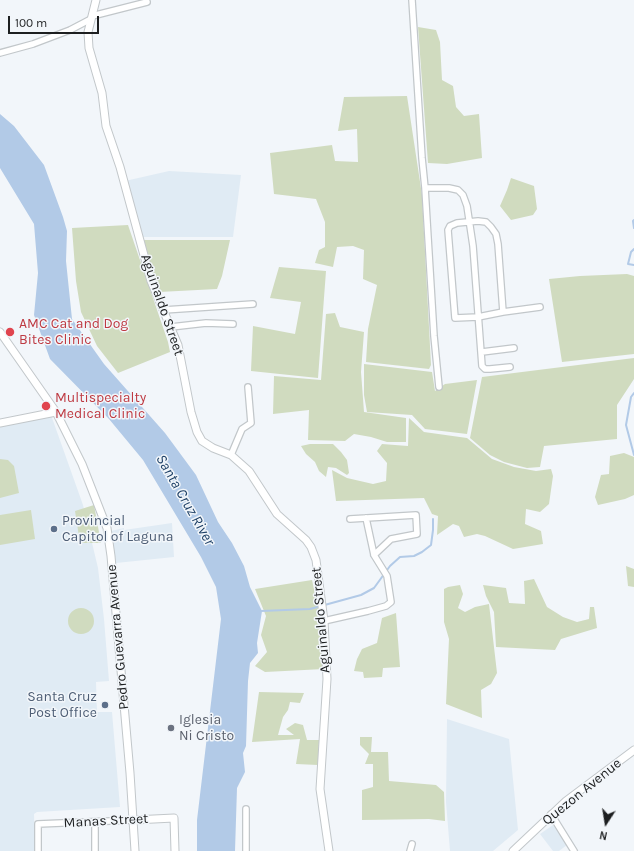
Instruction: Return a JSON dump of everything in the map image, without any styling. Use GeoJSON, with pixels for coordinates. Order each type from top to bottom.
{"type":"FeatureCollection","features":[{"type":"Feature","properties":{"kind":"street","name":"Aguinaldo Street"},"geometry":{"type":"LineString","coordinates":[[96,0],[88,32],[89,48],[102,93],[106,126],[120,167],[151,281],[178,345],[191,412],[197,432],[202,441],[212,448],[231,455],[249,471],[277,514],[312,547],[316,560],[324,621],[327,679],[320,789],[329,851]]}},
{"type":"Feature","properties":{"kind":"street"},"geometry":{"type":"LineString","coordinates":[[412,0],[434,336],[439,387]]}},
{"type":"Feature","properties":{"kind":"street"},"geometry":{"type":"LineString","coordinates":[[0,53],[33,44],[70,30],[92,17],[147,2]]}},
{"type":"Feature","properties":{"kind":"street"},"geometry":{"type":"LineString","coordinates":[[425,188],[458,190],[463,195],[467,206],[472,246],[482,366],[490,369],[510,367]]}},
{"type":"Feature","properties":{"kind":"street"},"geometry":{"type":"LineString","coordinates":[[503,312],[496,234],[486,222],[469,221],[450,226],[448,230],[455,318],[478,317],[540,307]]}},
{"type":"Feature","properties":{"kind":"street"},"geometry":{"type":"LineString","coordinates":[[164,310],[252,304]]}},
{"type":"Feature","properties":{"kind":"street"},"geometry":{"type":"LineString","coordinates":[[171,327],[206,324],[233,324]]}},
{"type":"Feature","properties":{"kind":"street","name":"Pedro Guevarra Avenue"},"geometry":{"type":"LineString","coordinates":[[0,332],[56,412],[82,464],[108,533],[134,820],[135,851]]}},
{"type":"Feature","properties":{"kind":"street"},"geometry":{"type":"LineString","coordinates":[[482,352],[514,348]]}},
{"type":"Feature","properties":{"kind":"street"},"geometry":{"type":"LineString","coordinates":[[231,455],[242,429],[251,423],[248,387]]}},
{"type":"Feature","properties":{"kind":"street"},"geometry":{"type":"LineString","coordinates":[[0,423],[56,412]]}},
{"type":"Feature","properties":{"kind":"street"},"geometry":{"type":"LineString","coordinates":[[350,519],[416,515],[417,534],[391,539],[374,555]]}},
{"type":"Feature","properties":{"kind":"street"},"geometry":{"type":"LineString","coordinates":[[324,621],[386,606],[391,602],[387,576],[374,555],[366,518]]}},
{"type":"Feature","properties":{"kind":"street","name":"Quezon Avenue"},"geometry":{"type":"LineString","coordinates":[[513,851],[566,800],[634,750]]}},
{"type":"Feature","properties":{"kind":"street"},"geometry":{"type":"LineString","coordinates":[[246,809],[246,851]]}},
{"type":"Feature","properties":{"kind":"street"},"geometry":{"type":"LineString","coordinates":[[551,814],[574,851]]}},
{"type":"Feature","properties":{"kind":"street","name":"Manas Street"},"geometry":{"type":"LineString","coordinates":[[38,851],[38,824],[174,818],[175,851]]}},
{"type":"Feature","properties":{"kind":"street"},"geometry":{"type":"LineString","coordinates":[[95,822],[95,851]]}},
{"type":"Feature","properties":{"kind":"street"},"geometry":{"type":"LineString","coordinates":[[410,851],[412,844]]}},
{"type":"Feature","properties":{"kind":"shaded area"},"geometry":{"type":"Polygon","coordinates":[[[169,171],[241,175],[233,237],[139,237],[125,181],[169,171]]]}},
{"type":"Feature","properties":{"kind":"shaded area"},"geometry":{"type":"Polygon","coordinates":[[[51,415],[83,505],[98,568],[109,681],[96,682],[97,712],[112,712],[120,807],[37,812],[34,814],[35,851],[0,851],[0,426],[51,415]]]}},
{"type":"Feature","properties":{"kind":"shaded area"},"geometry":{"type":"Polygon","coordinates":[[[172,523],[174,557],[116,563],[111,531],[124,528],[124,530],[172,523]]]}},
{"type":"Feature","properties":{"kind":"shaded area"},"geometry":{"type":"Polygon","coordinates":[[[447,719],[509,739],[518,830],[493,851],[450,851],[446,802],[447,719]]]}},
{"type":"Feature","properties":{"kind":"shaded area"},"geometry":{"type":"Polygon","coordinates":[[[553,825],[567,845],[559,851],[553,851],[540,834],[553,825]]]}},
{"type":"Feature","properties":{"kind":"green space"},"geometry":{"type":"Polygon","coordinates":[[[418,27],[436,30],[440,42],[442,80],[453,86],[456,107],[464,116],[479,114],[482,158],[447,164],[428,163],[418,27]]]}},
{"type":"Feature","properties":{"kind":"green space"},"geometry":{"type":"Polygon","coordinates":[[[407,96],[422,195],[431,365],[429,369],[366,362],[368,329],[377,285],[363,279],[364,250],[353,246],[337,247],[333,267],[315,263],[319,250],[325,247],[325,222],[316,199],[274,194],[270,153],[332,145],[335,161],[358,162],[357,129],[338,131],[344,97],[407,96]]]}},
{"type":"Feature","properties":{"kind":"green space"},"geometry":{"type":"Polygon","coordinates":[[[511,178],[534,186],[537,209],[533,215],[511,220],[500,206],[511,178]]]}},
{"type":"Feature","properties":{"kind":"green space"},"geometry":{"type":"Polygon","coordinates":[[[128,225],[168,342],[170,352],[118,373],[97,346],[81,312],[76,281],[72,228],[128,225]]]}},
{"type":"Feature","properties":{"kind":"green space"},"geometry":{"type":"Polygon","coordinates":[[[142,240],[230,240],[222,276],[217,289],[159,292],[142,240]]]}},
{"type":"Feature","properties":{"kind":"green space"},"geometry":{"type":"Polygon","coordinates":[[[279,267],[326,271],[318,378],[251,371],[253,326],[295,334],[301,302],[270,298],[279,267]]]}},
{"type":"Feature","properties":{"kind":"green space"},"geometry":{"type":"Polygon","coordinates":[[[627,274],[634,276],[634,354],[562,362],[549,279],[627,274]]]}},
{"type":"Feature","properties":{"kind":"green space"},"geometry":{"type":"Polygon","coordinates":[[[335,313],[340,327],[364,332],[361,372],[364,412],[406,418],[406,442],[387,442],[354,434],[345,441],[308,440],[309,410],[273,414],[274,376],[321,380],[326,314],[335,313]]]}},
{"type":"Feature","properties":{"kind":"green space"},"geometry":{"type":"Polygon","coordinates":[[[634,358],[634,379],[617,405],[617,439],[544,446],[540,467],[527,468],[504,462],[490,455],[470,438],[482,377],[634,358]]]}},
{"type":"Feature","properties":{"kind":"green space"},"geometry":{"type":"Polygon","coordinates":[[[364,364],[432,372],[435,391],[445,384],[477,380],[467,434],[425,429],[412,415],[367,412],[364,395],[364,364]]]}},
{"type":"Feature","properties":{"kind":"green space"},"geometry":{"type":"Polygon","coordinates":[[[409,418],[424,432],[467,438],[492,459],[514,467],[536,471],[551,469],[553,476],[549,504],[540,512],[526,509],[525,524],[541,531],[543,544],[513,549],[485,536],[477,534],[464,537],[459,526],[453,524],[437,535],[438,516],[432,514],[424,498],[336,501],[332,470],[347,478],[373,484],[386,481],[387,463],[377,451],[382,444],[408,446],[409,418]]]}},
{"type":"Feature","properties":{"kind":"green space"},"geometry":{"type":"Polygon","coordinates":[[[310,444],[333,444],[347,460],[349,473],[347,475],[336,468],[328,467],[326,477],[319,471],[315,462],[306,454],[301,446],[310,444]]]}},
{"type":"Feature","properties":{"kind":"green space"},"geometry":{"type":"Polygon","coordinates":[[[624,453],[634,457],[634,495],[625,499],[598,505],[595,497],[601,475],[609,474],[610,456],[624,453]]]}},
{"type":"Feature","properties":{"kind":"green space"},"geometry":{"type":"Polygon","coordinates":[[[0,459],[8,460],[14,466],[19,493],[0,498],[0,459]]]}},
{"type":"Feature","properties":{"kind":"green space"},"geometry":{"type":"Polygon","coordinates":[[[94,505],[101,543],[80,543],[75,511],[94,505]]]}},
{"type":"Feature","properties":{"kind":"green space"},"geometry":{"type":"Polygon","coordinates":[[[31,510],[35,539],[0,545],[0,515],[31,510]]]}},
{"type":"Feature","properties":{"kind":"green space"},"geometry":{"type":"Polygon","coordinates":[[[626,566],[634,569],[634,587],[628,586],[626,566]]]}},
{"type":"Feature","properties":{"kind":"green space"},"geometry":{"type":"Polygon","coordinates":[[[534,579],[547,607],[563,617],[577,622],[589,619],[590,607],[594,607],[597,628],[561,639],[555,650],[496,647],[494,612],[486,596],[483,585],[506,588],[509,603],[525,604],[524,581],[534,579]]]}},
{"type":"Feature","properties":{"kind":"green space"},"geometry":{"type":"Polygon","coordinates":[[[312,580],[319,612],[324,669],[265,672],[255,666],[267,652],[261,635],[266,616],[255,589],[312,580]]]}},
{"type":"Feature","properties":{"kind":"green space"},"geometry":{"type":"Polygon","coordinates":[[[460,585],[463,594],[458,608],[465,612],[475,607],[489,604],[497,673],[491,684],[481,690],[482,718],[446,704],[449,639],[444,622],[444,589],[460,585]]]}},
{"type":"Feature","properties":{"kind":"green space"},"geometry":{"type":"Polygon","coordinates":[[[81,608],[90,612],[94,621],[90,630],[81,634],[72,630],[68,621],[72,612],[81,608]]]}},
{"type":"Feature","properties":{"kind":"green space"},"geometry":{"type":"Polygon","coordinates":[[[396,613],[400,667],[383,668],[382,677],[364,678],[363,672],[354,671],[357,659],[362,649],[377,643],[382,618],[396,613]]]}},
{"type":"Feature","properties":{"kind":"green space"},"geometry":{"type":"Polygon","coordinates":[[[259,692],[304,693],[300,703],[290,702],[288,710],[283,717],[278,735],[294,735],[286,729],[295,723],[303,725],[307,740],[319,740],[318,765],[296,764],[300,739],[252,742],[259,692]]]}},
{"type":"Feature","properties":{"kind":"green space"},"geometry":{"type":"Polygon","coordinates":[[[360,737],[372,737],[371,752],[388,752],[389,781],[436,785],[444,792],[445,821],[429,819],[362,820],[362,790],[373,787],[373,764],[365,764],[369,754],[360,745],[360,737]]]}},
{"type":"Feature","properties":{"kind":"water","name":"Santa Cruz River"},"geometry":{"type":"Polygon","coordinates":[[[0,114],[14,126],[44,165],[63,217],[67,231],[66,261],[72,319],[104,364],[165,433],[196,475],[218,522],[232,543],[244,566],[250,587],[262,611],[257,643],[258,653],[250,663],[246,746],[243,753],[245,772],[237,788],[235,851],[197,851],[197,820],[221,619],[216,587],[201,557],[143,460],[109,419],[50,359],[34,315],[38,273],[34,224],[0,168],[0,114]]]}},
{"type":"Feature","properties":{"kind":"waterway"},"geometry":{"type":"LineString","coordinates":[[634,220],[634,228]]}},
{"type":"Feature","properties":{"kind":"waterway"},"geometry":{"type":"LineString","coordinates":[[634,249],[631,252],[628,264],[634,265]]}},
{"type":"Feature","properties":{"kind":"waterway"},"geometry":{"type":"LineString","coordinates":[[634,393],[631,397],[626,425],[634,455]]}},
{"type":"Feature","properties":{"kind":"waterway"},"geometry":{"type":"LineString","coordinates":[[261,611],[310,609],[361,595],[374,588],[390,566],[400,557],[414,556],[431,545],[433,519]]}},
{"type":"Feature","properties":{"kind":"place","name":"AMC Cat and Dog Bites Clinic"},"geometry":{"type":"Point","coordinates":[10,332]}},
{"type":"Feature","properties":{"kind":"place","name":"Multispecialty Medical Clinic"},"geometry":{"type":"Point","coordinates":[46,406]}},
{"type":"Feature","properties":{"kind":"place","name":"Provincial Capitol of Laguna"},"geometry":{"type":"Point","coordinates":[54,529]}},
{"type":"Feature","properties":{"kind":"place","name":"Santa Cruz Post Office"},"geometry":{"type":"Point","coordinates":[105,705]}},
{"type":"Feature","properties":{"kind":"place","name":"Iglesia Ni Cristo"},"geometry":{"type":"Point","coordinates":[171,728]}}]}
